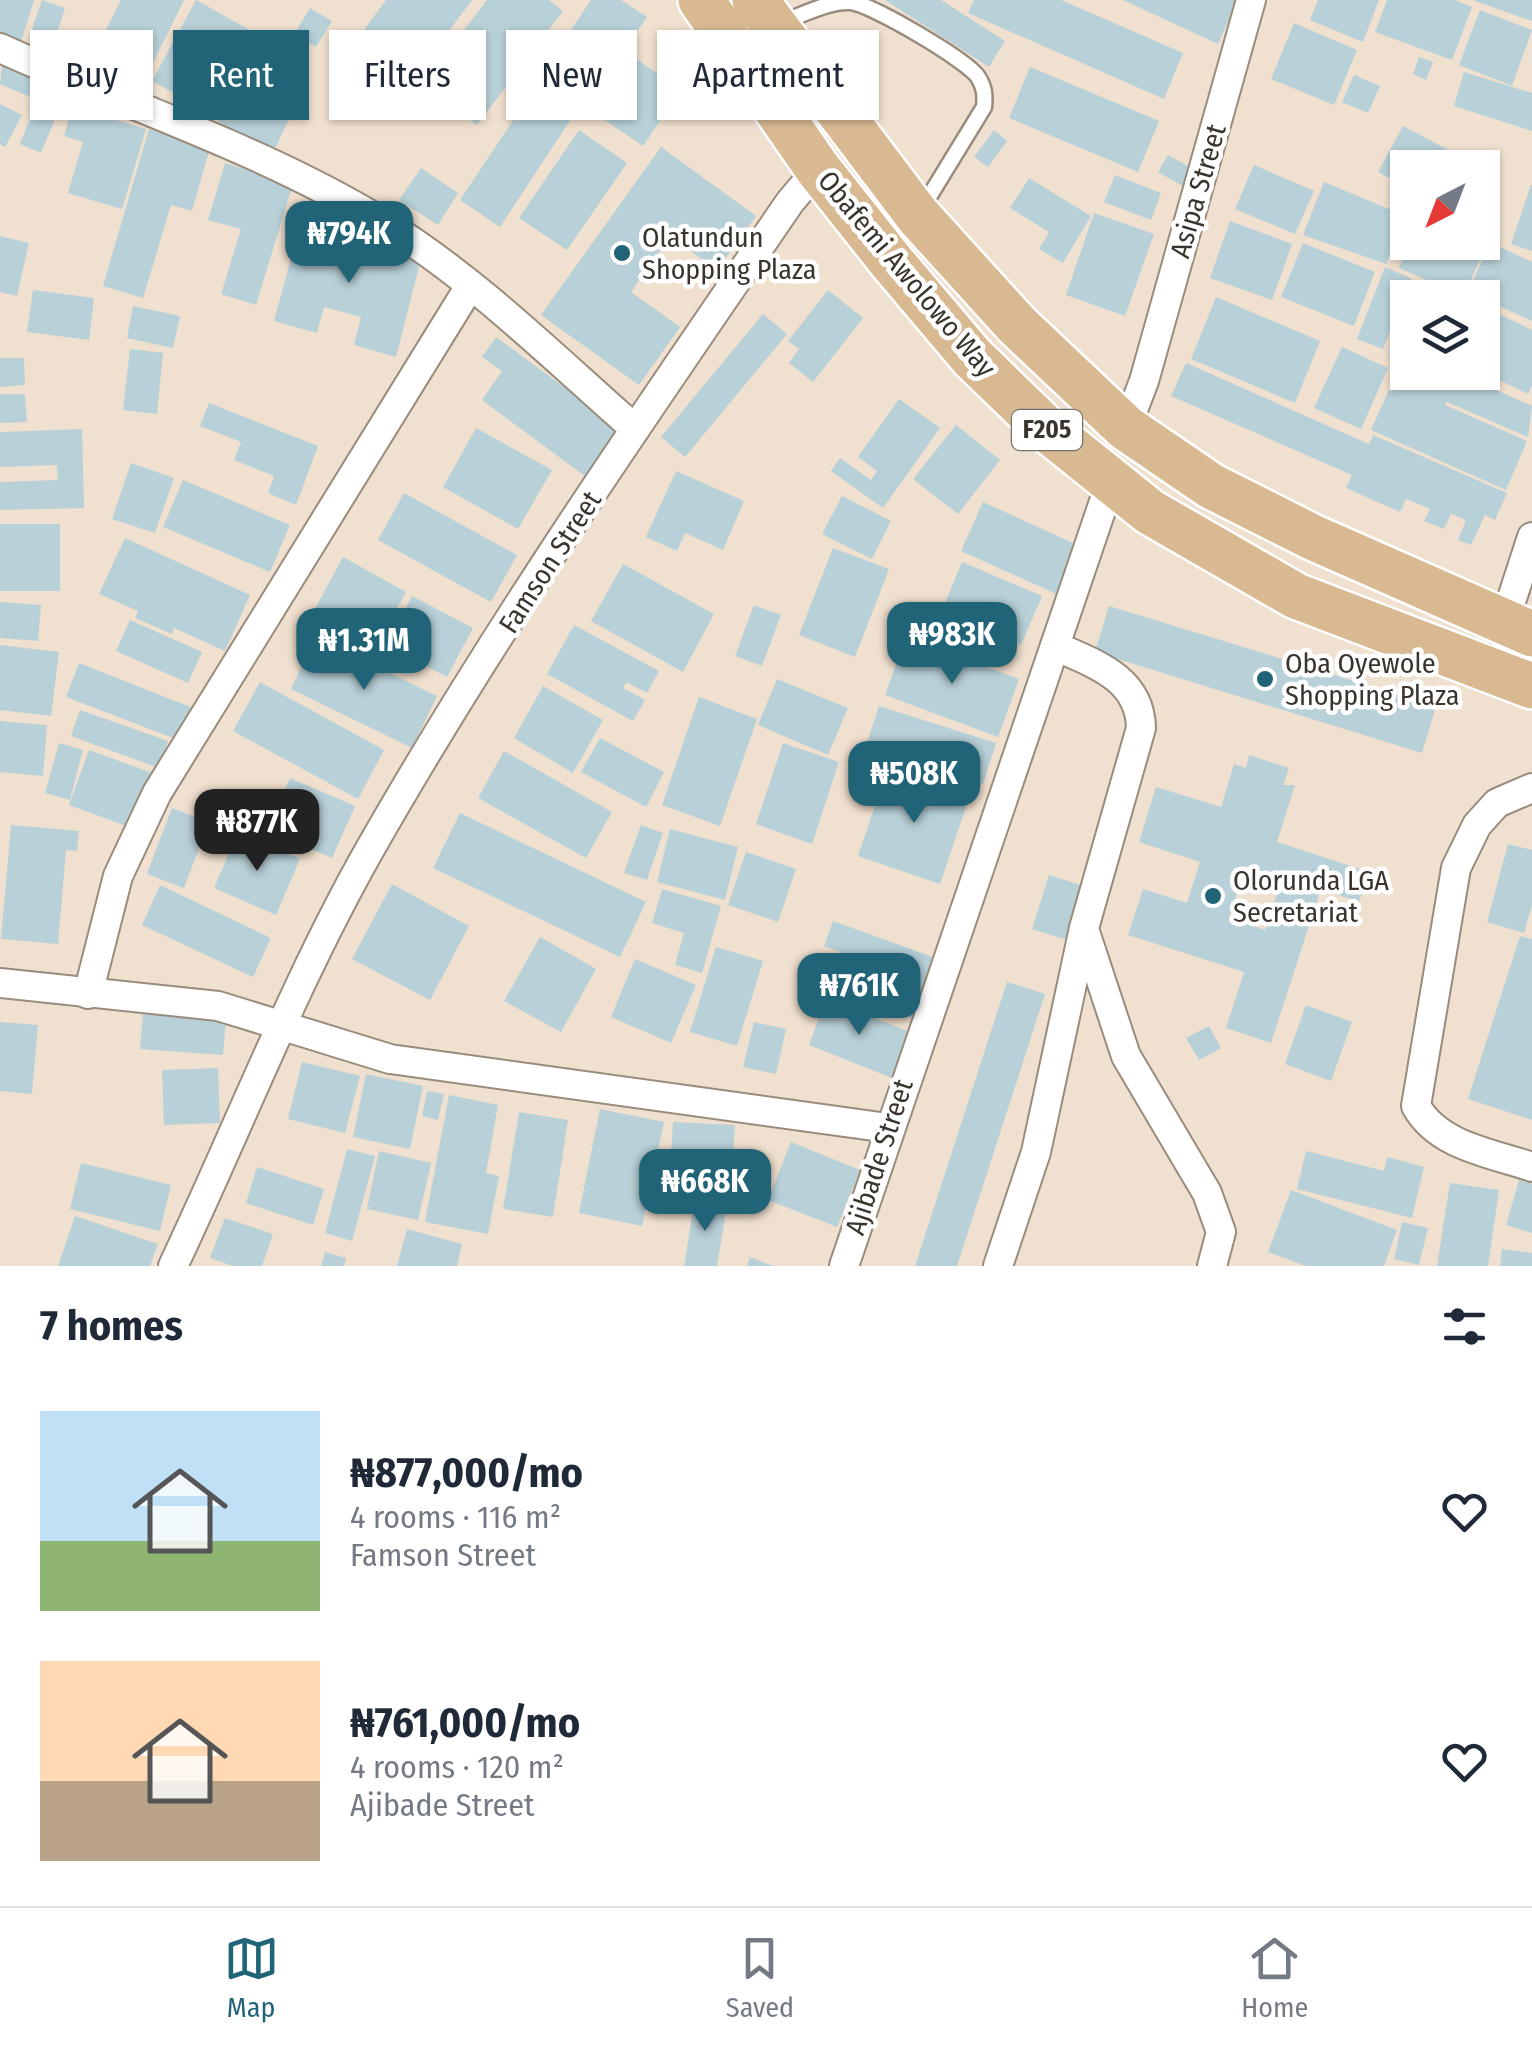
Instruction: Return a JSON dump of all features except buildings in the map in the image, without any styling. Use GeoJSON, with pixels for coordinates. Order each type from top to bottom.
{"type":"FeatureCollection","features":[{"type":"Feature","properties":{"kind":"main road","name":"Obafemi Awolowo Way"},"geometry":{"type":"LineString","coordinates":[[701,0],[818,168],[972,357],[1044,427],[1150,512],[1296,596],[1520,682]]}},
{"type":"Feature","properties":{"kind":"main road","name":"Obafemi Awolowo Way"},"geometry":{"type":"LineString","coordinates":[[764,13],[918,216],[1017,325],[1126,428],[1211,486],[1518,628]]}},
{"type":"Feature","properties":{"kind":"street","name":"Asipa Street"},"geometry":{"type":"LineString","coordinates":[[1126,428],[1144,381],[1251,0]]}},
{"type":"Feature","properties":{"kind":"street"},"geometry":{"type":"LineString","coordinates":[[0,48],[271,165],[382,222],[470,286],[635,429]]}},
{"type":"Feature","properties":{"kind":"street","name":"Famson Street"},"geometry":{"type":"LineString","coordinates":[[173,1266],[279,1024],[370,849],[635,429],[790,202],[818,168]]}},
{"type":"Feature","properties":{"kind":"street"},"geometry":{"type":"LineString","coordinates":[[88,994],[118,876],[157,794],[470,286]]}},
{"type":"Feature","properties":{"kind":"street","name":"Ajibade Street"},"geometry":{"type":"LineString","coordinates":[[844,1266],[1111,481]]}},
{"type":"Feature","properties":{"kind":"street"},"geometry":{"type":"LineString","coordinates":[[1520,682],[1518,628],[1532,537]]}},
{"type":"Feature","properties":{"kind":"street"},"geometry":{"type":"LineString","coordinates":[[998,1266],[1036,1152],[1084,928],[1141,728],[1137,698],[1121,680],[1055,646]]}},
{"type":"Feature","properties":{"kind":"street"},"geometry":{"type":"LineString","coordinates":[[1532,788],[1498,804],[1478,825],[1456,868],[1416,1106],[1425,1123],[1442,1136],[1532,1167]]}},
{"type":"Feature","properties":{"kind":"street"},"geometry":{"type":"LineString","coordinates":[[1084,928],[1126,1056],[1207,1192],[1221,1232],[1212,1266]]}},
{"type":"Feature","properties":{"kind":"street"},"geometry":{"type":"LineString","coordinates":[[0,982],[218,1006],[390,1059],[888,1128]]}},
{"type":"Feature","properties":{"kind":"lane"},"geometry":{"type":"LineString","coordinates":[[764,13],[853,2],[892,20],[976,73],[985,93],[984,107],[918,216]]}},
{"type":"Feature","properties":{"kind":"place","name":"Olatundun Shopping Plaza"},"geometry":{"type":"Point","coordinates":[622,253]}},
{"type":"Feature","properties":{"kind":"place","name":"Oba Oyewole Shopping Plaza"},"geometry":{"type":"Point","coordinates":[1265,679]}},
{"type":"Feature","properties":{"kind":"place","name":"Olorunda LGA Secretariat"},"geometry":{"type":"Point","coordinates":[1213,896]}}]}
